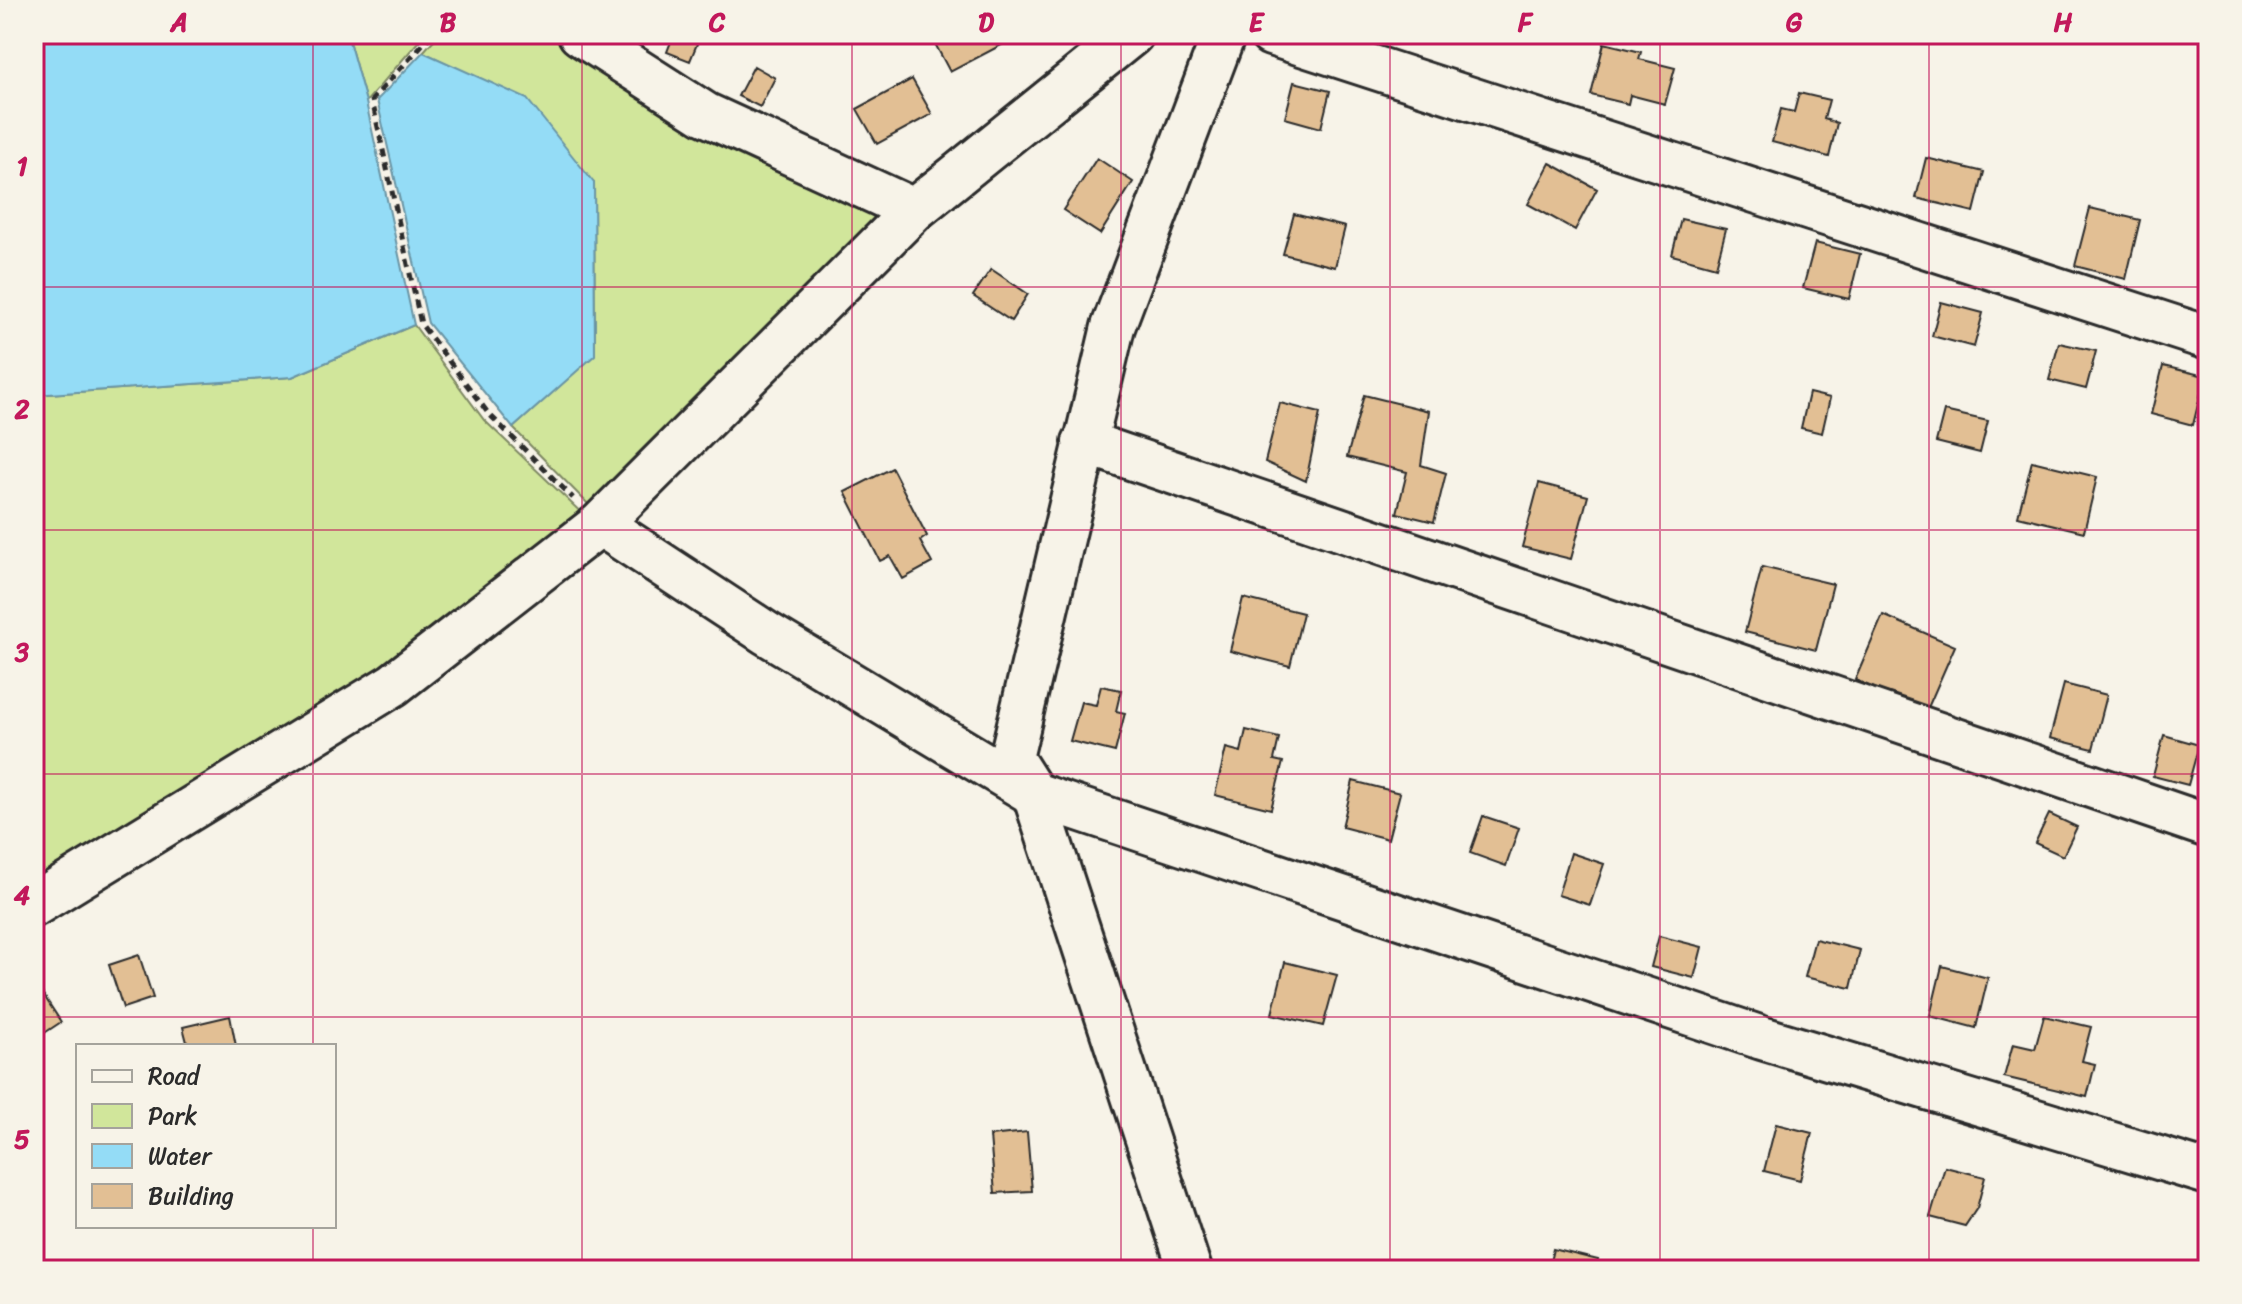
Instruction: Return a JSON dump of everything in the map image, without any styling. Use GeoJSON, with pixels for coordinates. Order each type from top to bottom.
{"type":"FeatureCollection","features":[{"type":"Feature","properties":{"kind":"street"},"geometry":{"type":"LineString","coordinates":[[580,34],[705,114],[914,210]]}},
{"type":"Feature","properties":{"kind":"street"},"geometry":{"type":"LineString","coordinates":[[34,905],[393,685],[600,524],[914,210],[1132,34]]}},
{"type":"Feature","properties":{"kind":"street"},"geometry":{"type":"LineString","coordinates":[[1190,1270],[1034,794],[1011,758],[1113,327],[1224,34]]}},
{"type":"Feature","properties":{"kind":"street"},"geometry":{"type":"LineString","coordinates":[[1271,34],[2208,338]]}},
{"type":"Feature","properties":{"kind":"street"},"geometry":{"type":"LineString","coordinates":[[1084,442],[2208,826]]}},
{"type":"Feature","properties":{"kind":"street"},"geometry":{"type":"LineString","coordinates":[[600,524],[766,633],[1034,794],[1762,1038],[2208,1173]]}},
{"type":"Feature","properties":{"kind":"path"},"geometry":{"type":"LineString","coordinates":[[432,34],[372,100],[421,324],[488,413],[600,524]]}},
{"type":"Feature","properties":{"kind":"green space"},"geometry":{"type":"Polygon","coordinates":[[[347,34],[425,34],[366,102],[347,34]]]}},
{"type":"Feature","properties":{"kind":"green space"},"geometry":{"type":"Polygon","coordinates":[[[439,34],[569,34],[905,213],[601,517],[513,428],[595,354],[594,183],[455,67],[423,52],[439,34]]]}},
{"type":"Feature","properties":{"kind":"green space"},"geometry":{"type":"Polygon","coordinates":[[[414,325],[484,420],[590,521],[390,679],[34,896],[34,395],[292,377],[414,325]]]}},
{"type":"Feature","properties":{"kind":"water"},"geometry":{"type":"Polygon","coordinates":[[[34,34],[347,34],[366,102],[414,325],[292,377],[34,395],[34,34]]]}},
{"type":"Feature","properties":{"kind":"water"},"geometry":{"type":"Polygon","coordinates":[[[423,52],[527,99],[594,183],[595,355],[513,428],[428,323],[377,100],[423,52]]]}},
{"type":"Feature","properties":{"kind":"building"},"geometry":{"type":"Polygon","coordinates":[[[674,34],[701,34],[690,61],[667,52],[674,34]]]}},
{"type":"Feature","properties":{"kind":"building"},"geometry":{"type":"Polygon","coordinates":[[[941,34],[1003,34],[1007,42],[950,72],[932,38],[941,34]]]}},
{"type":"Feature","properties":{"kind":"building"},"geometry":{"type":"Polygon","coordinates":[[[1604,43],[1641,52],[1639,59],[1675,68],[1665,104],[1630,95],[1628,104],[1591,95],[1604,43]]]}},
{"type":"Feature","properties":{"kind":"building"},"geometry":{"type":"Polygon","coordinates":[[[754,66],[775,78],[760,107],[738,96],[754,66]]]}},
{"type":"Feature","properties":{"kind":"building"},"geometry":{"type":"Polygon","coordinates":[[[912,79],[932,114],[877,144],[857,109],[912,79]]]}},
{"type":"Feature","properties":{"kind":"building"},"geometry":{"type":"Polygon","coordinates":[[[1294,82],[1330,91],[1321,128],[1285,118],[1294,82]]]}},
{"type":"Feature","properties":{"kind":"building"},"geometry":{"type":"Polygon","coordinates":[[[1799,93],[1829,100],[1824,119],[1837,123],[1829,157],[1772,142],[1781,109],[1794,112],[1799,93]]]}},
{"type":"Feature","properties":{"kind":"building"},"geometry":{"type":"Polygon","coordinates":[[[1097,158],[1133,182],[1100,234],[1063,210],[1097,158]]]}},
{"type":"Feature","properties":{"kind":"building"},"geometry":{"type":"Polygon","coordinates":[[[1926,158],[1984,172],[1974,212],[1916,198],[1926,158]]]}},
{"type":"Feature","properties":{"kind":"building"},"geometry":{"type":"Polygon","coordinates":[[[1550,163],[1597,189],[1575,230],[1528,204],[1550,163]]]}},
{"type":"Feature","properties":{"kind":"building"},"geometry":{"type":"Polygon","coordinates":[[[2090,208],[2140,220],[2126,279],[2075,266],[2090,208]]]}},
{"type":"Feature","properties":{"kind":"building"},"geometry":{"type":"Polygon","coordinates":[[[1294,214],[1345,227],[1335,267],[1283,254],[1294,214]]]}},
{"type":"Feature","properties":{"kind":"building"},"geometry":{"type":"Polygon","coordinates":[[[1681,219],[1726,229],[1716,267],[1672,255],[1681,219]]]}},
{"type":"Feature","properties":{"kind":"building"},"geometry":{"type":"Polygon","coordinates":[[[1815,243],[1860,254],[1849,299],[1803,288],[1815,243]]]}},
{"type":"Feature","properties":{"kind":"building"},"geometry":{"type":"Polygon","coordinates":[[[991,269],[1028,294],[1011,321],[973,296],[991,269]]]}},
{"type":"Feature","properties":{"kind":"building"},"geometry":{"type":"Polygon","coordinates":[[[1941,302],[1983,313],[1974,347],[1932,336],[1941,302]]]}},
{"type":"Feature","properties":{"kind":"building"},"geometry":{"type":"Polygon","coordinates":[[[2059,343],[2096,351],[2086,389],[2049,380],[2059,343]]]}},
{"type":"Feature","properties":{"kind":"building"},"geometry":{"type":"Polygon","coordinates":[[[2163,366],[2205,376],[2193,425],[2151,414],[2163,366]]]}},
{"type":"Feature","properties":{"kind":"building"},"geometry":{"type":"Polygon","coordinates":[[[1809,393],[1830,398],[1822,433],[1801,428],[1809,393]]]}},
{"type":"Feature","properties":{"kind":"building"},"geometry":{"type":"Polygon","coordinates":[[[1364,395],[1429,411],[1421,465],[1446,473],[1434,522],[1397,513],[1407,472],[1347,457],[1364,395]]]}},
{"type":"Feature","properties":{"kind":"building"},"geometry":{"type":"Polygon","coordinates":[[[1280,403],[1320,413],[1306,481],[1265,462],[1280,403]]]}},
{"type":"Feature","properties":{"kind":"building"},"geometry":{"type":"Polygon","coordinates":[[[1944,411],[1988,421],[1980,453],[1936,442],[1944,411]]]}},
{"type":"Feature","properties":{"kind":"building"},"geometry":{"type":"Polygon","coordinates":[[[2032,461],[2097,477],[2084,532],[2018,516],[2032,461]]]}},
{"type":"Feature","properties":{"kind":"building"},"geometry":{"type":"Polygon","coordinates":[[[892,468],[927,536],[920,541],[932,563],[903,579],[890,556],[880,561],[845,492],[892,468]]]}},
{"type":"Feature","properties":{"kind":"building"},"geometry":{"type":"Polygon","coordinates":[[[1539,483],[1588,496],[1571,559],[1522,547],[1539,483]]]}},
{"type":"Feature","properties":{"kind":"building"},"geometry":{"type":"Polygon","coordinates":[[[1762,567],[1833,584],[1816,650],[1745,632],[1762,567]]]}},
{"type":"Feature","properties":{"kind":"building"},"geometry":{"type":"Polygon","coordinates":[[[1243,598],[1303,613],[1290,666],[1230,651],[1243,598]]]}},
{"type":"Feature","properties":{"kind":"building"},"geometry":{"type":"Polygon","coordinates":[[[1883,615],[1955,646],[1927,710],[1855,680],[1883,615]]]}},
{"type":"Feature","properties":{"kind":"building"},"geometry":{"type":"Polygon","coordinates":[[[2064,684],[2107,695],[2093,749],[2050,738],[2064,684]]]}},
{"type":"Feature","properties":{"kind":"building"},"geometry":{"type":"Polygon","coordinates":[[[1101,686],[1121,690],[1116,711],[1125,713],[1115,752],[1070,741],[1081,702],[1096,705],[1101,686]]]}},
{"type":"Feature","properties":{"kind":"building"},"geometry":{"type":"Polygon","coordinates":[[[1246,730],[1279,738],[1274,760],[1283,762],[1271,809],[1215,795],[1226,748],[1241,752],[1246,730]]]}},
{"type":"Feature","properties":{"kind":"building"},"geometry":{"type":"Polygon","coordinates":[[[2164,735],[2199,745],[2188,785],[2153,776],[2164,735]]]}},
{"type":"Feature","properties":{"kind":"building"},"geometry":{"type":"Polygon","coordinates":[[[1353,781],[1400,793],[1388,839],[1342,827],[1353,781]]]}},
{"type":"Feature","properties":{"kind":"building"},"geometry":{"type":"Polygon","coordinates":[[[2049,814],[2077,827],[2063,856],[2035,843],[2049,814]]]}},
{"type":"Feature","properties":{"kind":"building"},"geometry":{"type":"Polygon","coordinates":[[[1483,816],[1519,828],[1506,866],[1470,853],[1483,816]]]}},
{"type":"Feature","properties":{"kind":"building"},"geometry":{"type":"Polygon","coordinates":[[[1571,853],[1604,864],[1590,905],[1558,895],[1571,853]]]}},
{"type":"Feature","properties":{"kind":"building"},"geometry":{"type":"Polygon","coordinates":[[[1659,936],[1702,947],[1694,978],[1651,967],[1659,936]]]}},
{"type":"Feature","properties":{"kind":"building"},"geometry":{"type":"Polygon","coordinates":[[[1815,939],[1860,950],[1851,988],[1805,977],[1815,939]]]}},
{"type":"Feature","properties":{"kind":"building"},"geometry":{"type":"Polygon","coordinates":[[[139,955],[153,998],[123,1008],[109,965],[139,955]]]}},
{"type":"Feature","properties":{"kind":"building"},"geometry":{"type":"Polygon","coordinates":[[[1285,962],[1337,975],[1323,1026],[1272,1014],[1285,962]]]}},
{"type":"Feature","properties":{"kind":"building"},"geometry":{"type":"Polygon","coordinates":[[[1942,966],[1988,978],[1976,1028],[1930,1016],[1942,966]]]}},
{"type":"Feature","properties":{"kind":"building"},"geometry":{"type":"Polygon","coordinates":[[[37,985],[61,1022],[34,1040],[34,987],[37,985]]]}},
{"type":"Feature","properties":{"kind":"building"},"geometry":{"type":"Polygon","coordinates":[[[230,1016],[236,1044],[187,1044],[183,1027],[230,1016]]]}},
{"type":"Feature","properties":{"kind":"building"},"geometry":{"type":"Polygon","coordinates":[[[2044,1016],[2091,1027],[2082,1061],[2095,1064],[2087,1097],[2004,1077],[2013,1044],[2035,1049],[2044,1016]]]}},
{"type":"Feature","properties":{"kind":"building"},"geometry":{"type":"Polygon","coordinates":[[[1776,1124],[1812,1133],[1800,1180],[1764,1171],[1776,1124]]]}},
{"type":"Feature","properties":{"kind":"building"},"geometry":{"type":"Polygon","coordinates":[[[1027,1132],[1032,1191],[995,1193],[990,1136],[1027,1132]]]}},
{"type":"Feature","properties":{"kind":"building"},"geometry":{"type":"Polygon","coordinates":[[[1945,1167],[1985,1177],[1977,1208],[1965,1226],[1930,1217],[1945,1167]]]}},
{"type":"Feature","properties":{"kind":"building"},"geometry":{"type":"Polygon","coordinates":[[[1553,1249],[1598,1260],[1595,1270],[1548,1270],[1553,1249]]]}}]}
